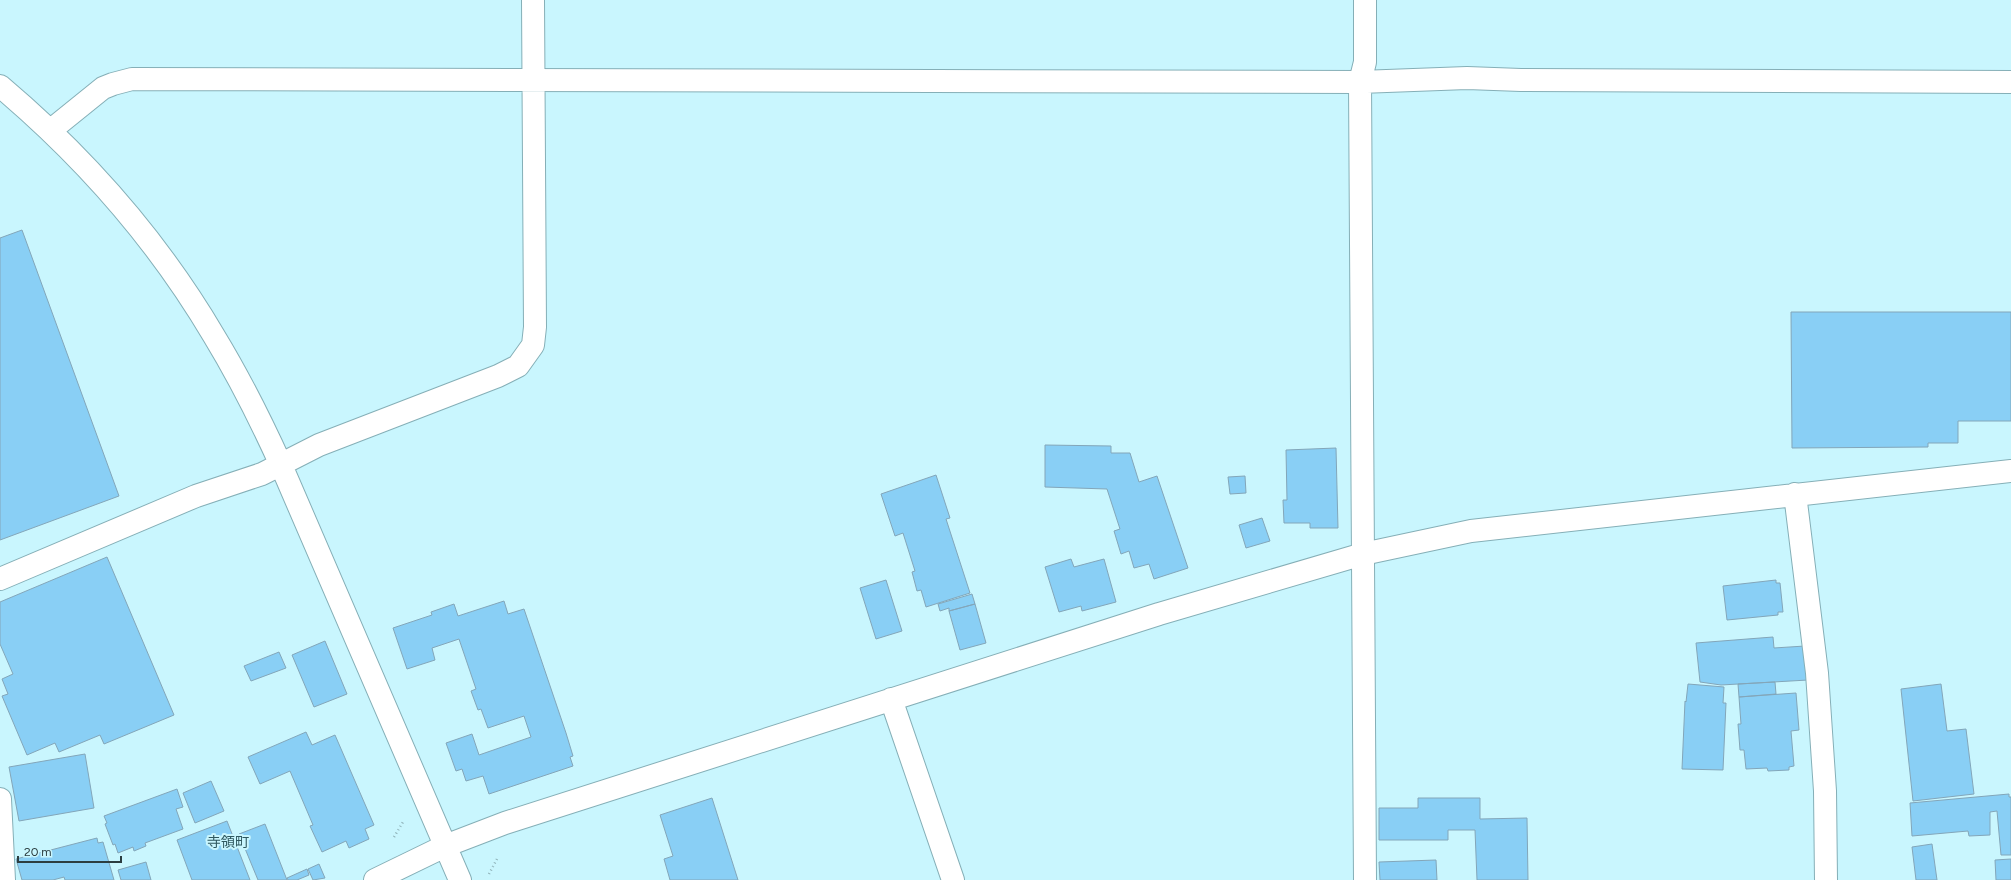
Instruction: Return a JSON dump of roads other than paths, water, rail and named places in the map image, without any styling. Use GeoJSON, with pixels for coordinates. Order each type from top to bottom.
{"type":"FeatureCollection","features":[{"type":"Feature","properties":{"kind":"street"},"geometry":{"type":"LineString","coordinates":[[0,579],[196,496],[262,474],[319,444],[498,376],[518,366],[533,345],[533,0]]}},
{"type":"Feature","properties":{"kind":"street"},"geometry":{"type":"LineString","coordinates":[[1365,0],[1365,62],[1360,82],[1365,880]]}},
{"type":"Feature","properties":{"kind":"street"},"geometry":{"type":"LineString","coordinates":[[51,130],[103,88],[132,79],[1360,82],[1467,78],[1529,80],[2011,82]]}},
{"type":"Feature","properties":{"kind":"street"},"geometry":{"type":"LineString","coordinates":[[0,86],[51,130],[123,207],[188,294],[214,336],[236,375],[281,465],[460,880]]}},
{"type":"Feature","properties":{"kind":"street"},"geometry":{"type":"LineString","coordinates":[[375,880],[445,846],[505,823],[1152,617],[1362,554],[1471,531],[2011,471]]}},
{"type":"Feature","properties":{"kind":"street"},"geometry":{"type":"LineString","coordinates":[[1795,494],[1816,673],[1825,791],[1826,880]]}},
{"type":"Feature","properties":{"kind":"street"},"geometry":{"type":"LineString","coordinates":[[891,699],[953,880]]}},
{"type":"Feature","properties":{"kind":"street"},"geometry":{"type":"LineString","coordinates":[[0,799],[4,880]]}},
{"type":"Feature","properties":{"kind":"district","name":"寺領町"},"geometry":{"type":"Point","coordinates":[228,842]}}]}
